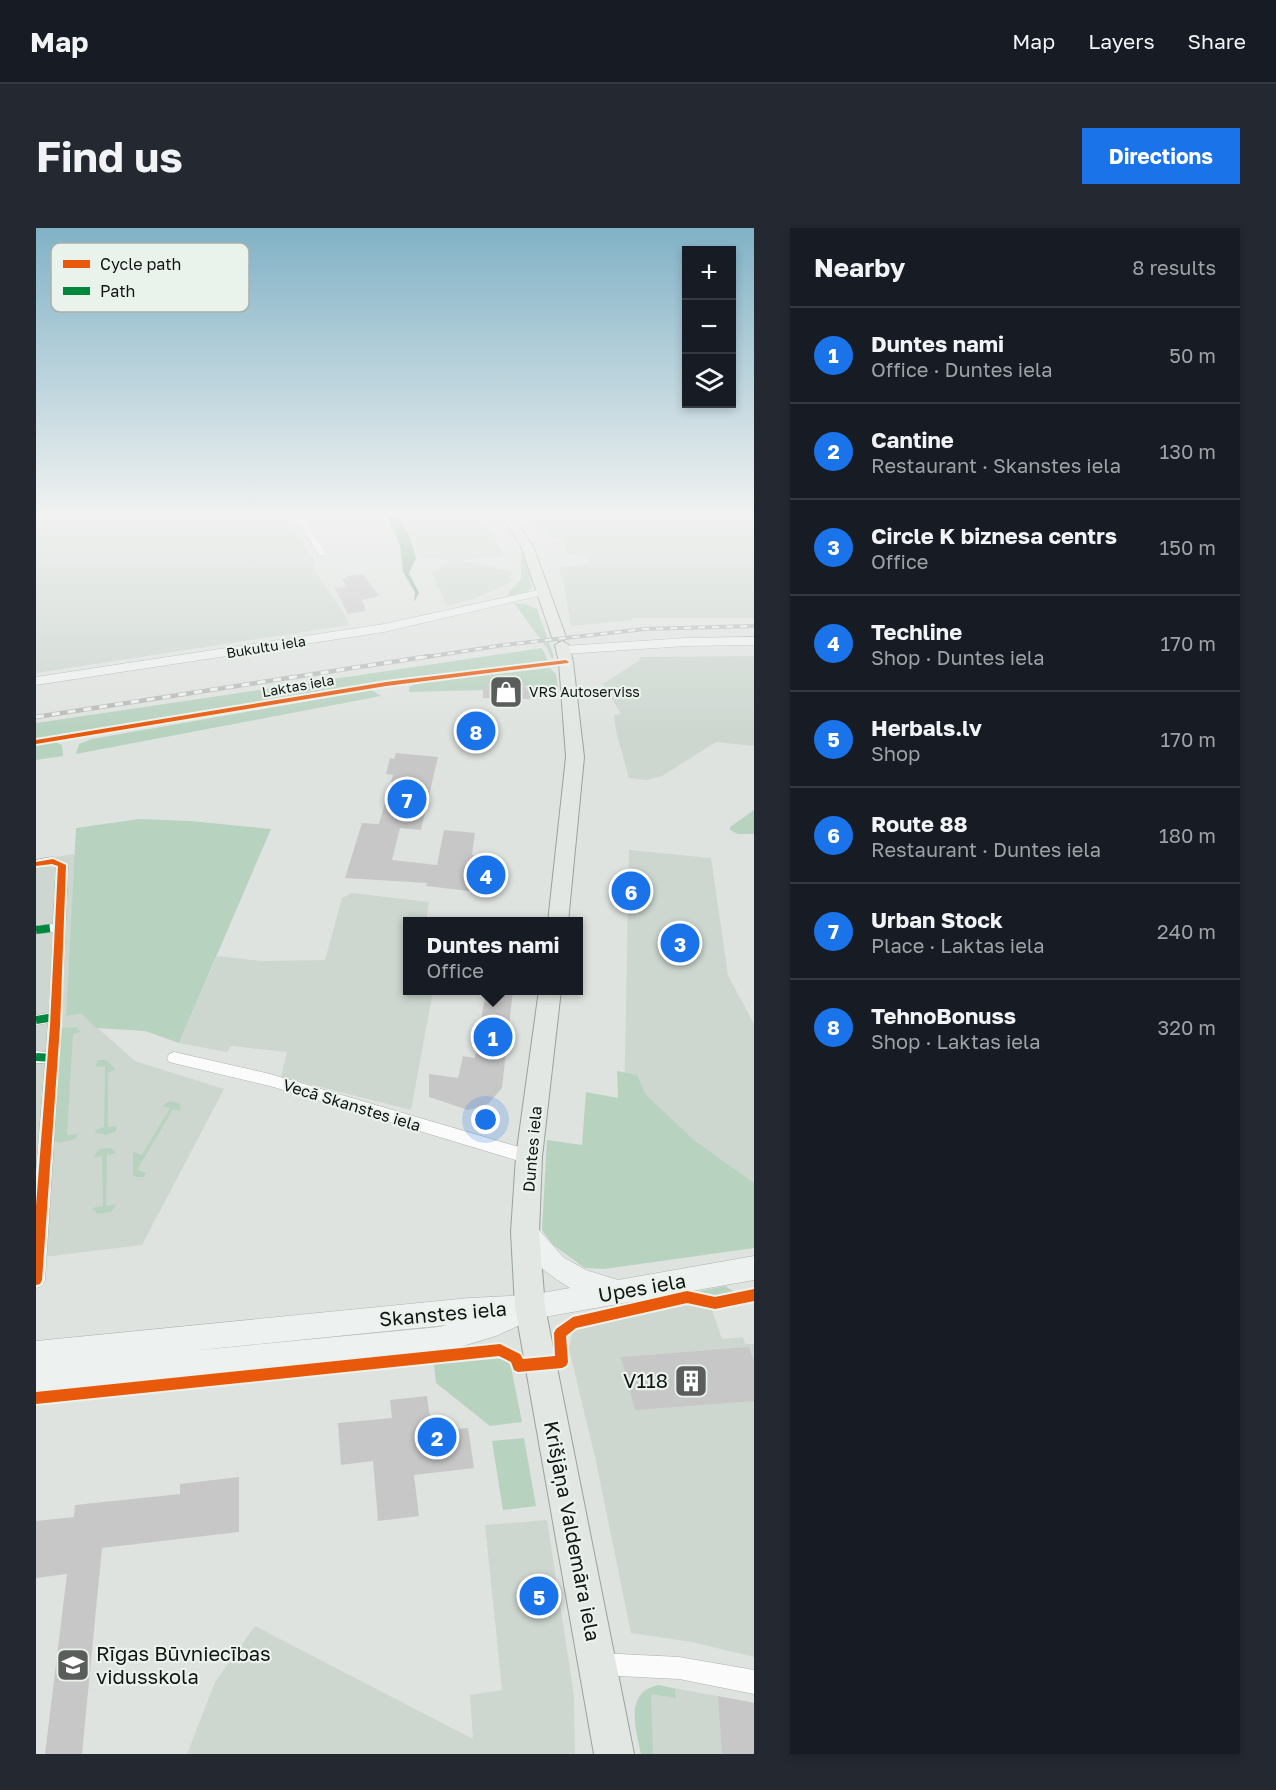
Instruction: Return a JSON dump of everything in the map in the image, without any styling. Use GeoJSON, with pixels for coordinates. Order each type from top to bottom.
{"type":"FeatureCollection","features":[{"type":"Feature","properties":{"kind":"main road"},"geometry":{"type":"LineString","coordinates":[[541,587],[563,649],[575,757],[558,917]]}},
{"type":"Feature","properties":{"kind":"main road","name":"Duntes iela"},"geometry":{"type":"LineString","coordinates":[[530,1307],[525,1232],[529,1157],[549,995]]}},
{"type":"Feature","properties":{"kind":"main road","name":"Krišjāņa Valdemāra iela"},"geometry":{"type":"LineString","coordinates":[[530,1307],[614,1754]]}},
{"type":"Feature","properties":{"kind":"street","name":"Bukultu iela"},"geometry":{"type":"LineString","coordinates":[[36,681],[384,628],[493,603],[544,597]]}},
{"type":"Feature","properties":{"kind":"street","name":"Laktas iela"},"geometry":{"type":"LineString","coordinates":[[36,742],[386,684],[563,649],[590,651],[686,642],[754,641]]}},
{"type":"Feature","properties":{"kind":"street"},"geometry":{"type":"LineString","coordinates":[[36,864],[53,861],[62,866],[53,1058],[41,1157],[36,1281]]}},
{"type":"Feature","properties":{"kind":"street"},"geometry":{"type":"LineString","coordinates":[[36,930],[60,927]]}},
{"type":"Feature","properties":{"kind":"street"},"geometry":{"type":"LineString","coordinates":[[36,1020],[55,1017]]}},
{"type":"Feature","properties":{"kind":"street"},"geometry":{"type":"LineString","coordinates":[[36,1057],[53,1058]]}},
{"type":"Feature","properties":{"kind":"street","name":"Vecā Skanstes iela"},"geometry":{"type":"LineString","coordinates":[[174,1058],[270,1080],[529,1157]]}},
{"type":"Feature","properties":{"kind":"street"},"geometry":{"type":"LineString","coordinates":[[525,1232],[560,1269],[580,1280],[618,1292]]}},
{"type":"Feature","properties":{"kind":"street","name":"Upes iela"},"geometry":{"type":"LineString","coordinates":[[530,1307],[754,1268]]}},
{"type":"Feature","properties":{"kind":"street","name":"Skanstes iela"},"geometry":{"type":"LineString","coordinates":[[36,1354],[469,1310],[530,1307]]}},
{"type":"Feature","properties":{"kind":"street","name":"Skanstes iela"},"geometry":{"type":"LineString","coordinates":[[36,1380],[439,1340],[496,1323],[530,1307]]}},
{"type":"Feature","properties":{"kind":"street"},"geometry":{"type":"LineString","coordinates":[[597,1664],[678,1668],[754,1682]]}},
{"type":"Feature","properties":{"kind":"shaded area"},"geometry":{"type":"Polygon","coordinates":[[[36,587],[326,587],[349,625],[36,673],[36,587]]]}},
{"type":"Feature","properties":{"kind":"shaded area"},"geometry":{"type":"Polygon","coordinates":[[[412,587],[416,587],[419,593],[414,602],[415,592],[412,587]]]}},
{"type":"Feature","properties":{"kind":"shaded area"},"geometry":{"type":"Polygon","coordinates":[[[438,587],[500,587],[473,599],[447,606],[438,587]]]}},
{"type":"Feature","properties":{"kind":"shaded area"},"geometry":{"type":"Polygon","coordinates":[[[513,587],[532,587],[520,595],[509,596],[513,587]]]}},
{"type":"Feature","properties":{"kind":"shaded area"},"geometry":{"type":"Polygon","coordinates":[[[565,587],[754,587],[754,618],[633,618],[633,620],[571,626],[565,587]]]}},
{"type":"Feature","properties":{"kind":"shaded area"},"geometry":{"type":"Polygon","coordinates":[[[514,603],[526,604],[537,609],[554,657],[552,659],[547,648],[514,603]]]}},
{"type":"Feature","properties":{"kind":"shaded area"},"geometry":{"type":"Polygon","coordinates":[[[542,648],[548,661],[36,739],[36,723],[542,648]]]}},
{"type":"Feature","properties":{"kind":"shaded area"},"geometry":{"type":"Polygon","coordinates":[[[754,656],[754,746],[716,742],[662,776],[647,780],[629,778],[614,715],[621,714],[603,684],[640,660],[639,657],[754,656]]]}},
{"type":"Feature","properties":{"kind":"shaded area"},"geometry":{"type":"Polygon","coordinates":[[[550,668],[556,674],[558,689],[484,685],[483,690],[409,692],[409,687],[418,683],[550,668]]]}},
{"type":"Feature","properties":{"kind":"shaded area"},"geometry":{"type":"Polygon","coordinates":[[[372,690],[381,696],[76,754],[79,744],[92,739],[372,690]]]}},
{"type":"Feature","properties":{"kind":"shaded area"},"geometry":{"type":"Polygon","coordinates":[[[55,742],[62,745],[63,756],[36,760],[36,745],[55,742]]]}},
{"type":"Feature","properties":{"kind":"shaded area"},"geometry":{"type":"Polygon","coordinates":[[[754,810],[754,834],[738,834],[730,830],[730,827],[754,810]]]}},
{"type":"Feature","properties":{"kind":"shaded area"},"geometry":{"type":"Polygon","coordinates":[[[139,819],[190,821],[271,829],[179,1043],[145,1031],[96,1028],[82,1014],[66,1016],[76,828],[139,819]]]}},
{"type":"Feature","properties":{"kind":"shaded area"},"geometry":{"type":"Polygon","coordinates":[[[629,850],[711,858],[728,975],[754,1024],[754,1236],[624,1104],[629,850]]]}},
{"type":"Feature","properties":{"kind":"shaded area"},"geometry":{"type":"Polygon","coordinates":[[[75,854],[66,1016],[82,1014],[135,1061],[224,1089],[142,1245],[36,1258],[36,860],[75,854]]]}},
{"type":"Feature","properties":{"kind":"shaded area"},"geometry":{"type":"Polygon","coordinates":[[[352,893],[429,902],[427,917],[403,917],[403,995],[432,995],[411,1110],[281,1077],[287,1052],[231,1046],[227,1052],[179,1043],[217,956],[261,961],[325,960],[342,898],[352,893]]]}},
{"type":"Feature","properties":{"kind":"shaded area"},"geometry":{"type":"Polygon","coordinates":[[[76,1027],[81,1032],[73,1034],[67,1135],[78,1134],[75,1139],[59,1143],[53,1139],[60,1028],[76,1027]]]}},
{"type":"Feature","properties":{"kind":"shaded area"},"geometry":{"type":"Polygon","coordinates":[[[98,1060],[106,1060],[116,1069],[108,1073],[108,1127],[117,1126],[116,1131],[106,1135],[96,1133],[95,1130],[104,1127],[105,1066],[95,1067],[98,1060]]]}},
{"type":"Feature","properties":{"kind":"shaded area"},"geometry":{"type":"Polygon","coordinates":[[[617,1071],[637,1075],[646,1095],[695,1141],[754,1183],[754,1248],[604,1269],[585,1268],[553,1245],[542,1230],[547,1140],[582,1145],[586,1092],[618,1098],[617,1071]]]}},
{"type":"Feature","properties":{"kind":"shaded area"},"geometry":{"type":"Polygon","coordinates":[[[170,1101],[180,1104],[181,1111],[173,1109],[137,1170],[146,1173],[144,1177],[136,1177],[133,1175],[133,1152],[142,1155],[170,1108],[162,1106],[170,1101]]]}},
{"type":"Feature","properties":{"kind":"shaded area"},"geometry":{"type":"Polygon","coordinates":[[[111,1148],[116,1153],[107,1155],[106,1206],[117,1204],[111,1212],[97,1214],[92,1208],[103,1206],[102,1156],[93,1157],[99,1149],[111,1148]]]}},
{"type":"Feature","properties":{"kind":"shaded area"},"geometry":{"type":"Polygon","coordinates":[[[725,1286],[735,1292],[733,1296],[713,1300],[690,1293],[725,1286]]]}},
{"type":"Feature","properties":{"kind":"shaded area"},"geometry":{"type":"Polygon","coordinates":[[[686,1301],[711,1307],[722,1339],[743,1337],[745,1344],[754,1344],[754,1657],[692,1642],[631,1633],[595,1457],[569,1349],[573,1330],[686,1301]]]}},
{"type":"Feature","properties":{"kind":"shaded area"},"geometry":{"type":"Polygon","coordinates":[[[507,1358],[510,1362],[522,1422],[490,1426],[436,1383],[434,1364],[507,1358]]]}},
{"type":"Feature","properties":{"kind":"shaded area"},"geometry":{"type":"Polygon","coordinates":[[[524,1438],[536,1506],[503,1510],[492,1441],[524,1438]]]}},
{"type":"Feature","properties":{"kind":"shaded area"},"geometry":{"type":"Polygon","coordinates":[[[547,1520],[574,1695],[575,1754],[187,1754],[215,1682],[255,1626],[473,1739],[470,1695],[502,1690],[485,1525],[547,1520]]]}},
{"type":"Feature","properties":{"kind":"shaded area"},"geometry":{"type":"Polygon","coordinates":[[[658,1685],[754,1703],[754,1754],[641,1754],[634,1709],[644,1690],[658,1685]]]}},
{"type":"Feature","properties":{"kind":"shaded area"},"geometry":{"type":"Polygon","coordinates":[[[658,1685],[675,1689],[676,1698],[651,1694],[653,1754],[641,1754],[635,1723],[636,1704],[647,1689],[658,1685]]]}},
{"type":"Feature","properties":{"kind":"building"},"geometry":{"type":"Polygon","coordinates":[[[373,587],[379,596],[362,600],[366,611],[348,614],[335,588],[373,587]]]}},
{"type":"Feature","properties":{"kind":"building","name":"VRS Autoserviss"},"geometry":{"type":"Polygon","coordinates":[[[483,685],[529,687],[530,699],[483,698],[483,685]]]}},
{"type":"Feature","properties":{"kind":"building"},"geometry":{"type":"Polygon","coordinates":[[[396,753],[438,757],[421,830],[400,828],[392,860],[437,865],[444,830],[475,833],[472,855],[499,859],[495,894],[426,886],[427,883],[345,878],[362,823],[379,824],[393,775],[386,774],[390,758],[394,759],[396,753]]]}},
{"type":"Feature","properties":{"kind":"building"},"geometry":{"type":"Polygon","coordinates":[[[485,995],[512,995],[502,1088],[488,1104],[468,1110],[429,1097],[429,1074],[458,1078],[463,1056],[475,1058],[485,995]]]}},
{"type":"Feature","properties":{"kind":"building","name":"V118"},"geometry":{"type":"Polygon","coordinates":[[[749,1347],[754,1362],[754,1401],[635,1410],[621,1357],[749,1347]]]}},
{"type":"Feature","properties":{"kind":"building"},"geometry":{"type":"Polygon","coordinates":[[[427,1396],[432,1432],[468,1428],[474,1468],[414,1475],[419,1516],[378,1521],[373,1461],[341,1465],[338,1423],[392,1418],[390,1400],[427,1396]]]}},
{"type":"Feature","properties":{"kind":"building","name":"Rīgas Būvniecības vidusskola"},"geometry":{"type":"Polygon","coordinates":[[[239,1477],[239,1532],[102,1548],[82,1754],[45,1754],[67,1574],[36,1578],[36,1521],[74,1517],[75,1505],[180,1494],[180,1484],[239,1477]]]}},
{"type":"Feature","properties":{"kind":"building"},"geometry":{"type":"Polygon","coordinates":[[[718,1696],[754,1703],[754,1754],[722,1754],[718,1696]]]}},
{"type":"Feature","properties":{"kind":"railway"},"geometry":{"type":"LineString","coordinates":[[420,658],[504,645],[645,629],[754,626]]}},
{"type":"Feature","properties":{"kind":"railway"},"geometry":{"type":"LineString","coordinates":[[36,717],[430,656]]}},
{"type":"Feature","properties":{"kind":"marked path"},"geometry":{"type":"LineString","coordinates":[[36,930],[60,927]]}},
{"type":"Feature","properties":{"kind":"marked path"},"geometry":{"type":"LineString","coordinates":[[36,1020],[55,1017]]}},
{"type":"Feature","properties":{"kind":"marked path"},"geometry":{"type":"LineString","coordinates":[[36,1057],[53,1058]]}},
{"type":"Feature","properties":{"kind":"cycle path"},"geometry":{"type":"LineString","coordinates":[[36,742],[386,684],[566,662]]}},
{"type":"Feature","properties":{"kind":"cycle path"},"geometry":{"type":"LineString","coordinates":[[36,864],[53,861],[62,865],[55,1026],[36,1280]]}},
{"type":"Feature","properties":{"kind":"cycle path"},"geometry":{"type":"LineString","coordinates":[[36,1398],[500,1350],[516,1358],[518,1366],[562,1362],[560,1333],[573,1323],[687,1297],[715,1303],[754,1295]]}},
{"type":"Feature","properties":{"kind":"place","name":"VRS Autoserviss"},"geometry":{"type":"Point","coordinates":[506,692]}},
{"type":"Feature","properties":{"kind":"place","name":"TehnoBonuss"},"geometry":{"type":"Point","coordinates":[476,731]}},
{"type":"Feature","properties":{"kind":"place","name":"Urban Stock"},"geometry":{"type":"Point","coordinates":[407,799]}},
{"type":"Feature","properties":{"kind":"place","name":"Techline"},"geometry":{"type":"Point","coordinates":[486,875]}},
{"type":"Feature","properties":{"kind":"place","name":"Route 88"},"geometry":{"type":"Point","coordinates":[631,891]}},
{"type":"Feature","properties":{"kind":"place","name":"Circle K biznesa centrs"},"geometry":{"type":"Point","coordinates":[680,943]}},
{"type":"Feature","properties":{"kind":"place","name":"Duntes nami"},"geometry":{"type":"Point","coordinates":[493,1037]}},
{"type":"Feature","properties":{"kind":"place","name":"V118"},"geometry":{"type":"Point","coordinates":[691,1381]}},
{"type":"Feature","properties":{"kind":"place","name":"Cantine"},"geometry":{"type":"Point","coordinates":[437,1437]}},
{"type":"Feature","properties":{"kind":"place","name":"Herbals.lv"},"geometry":{"type":"Point","coordinates":[539,1596]}},
{"type":"Feature","properties":{"kind":"place","name":"Rīgas Būvniecības vidusskola"},"geometry":{"type":"Point","coordinates":[73,1665]}}]}
